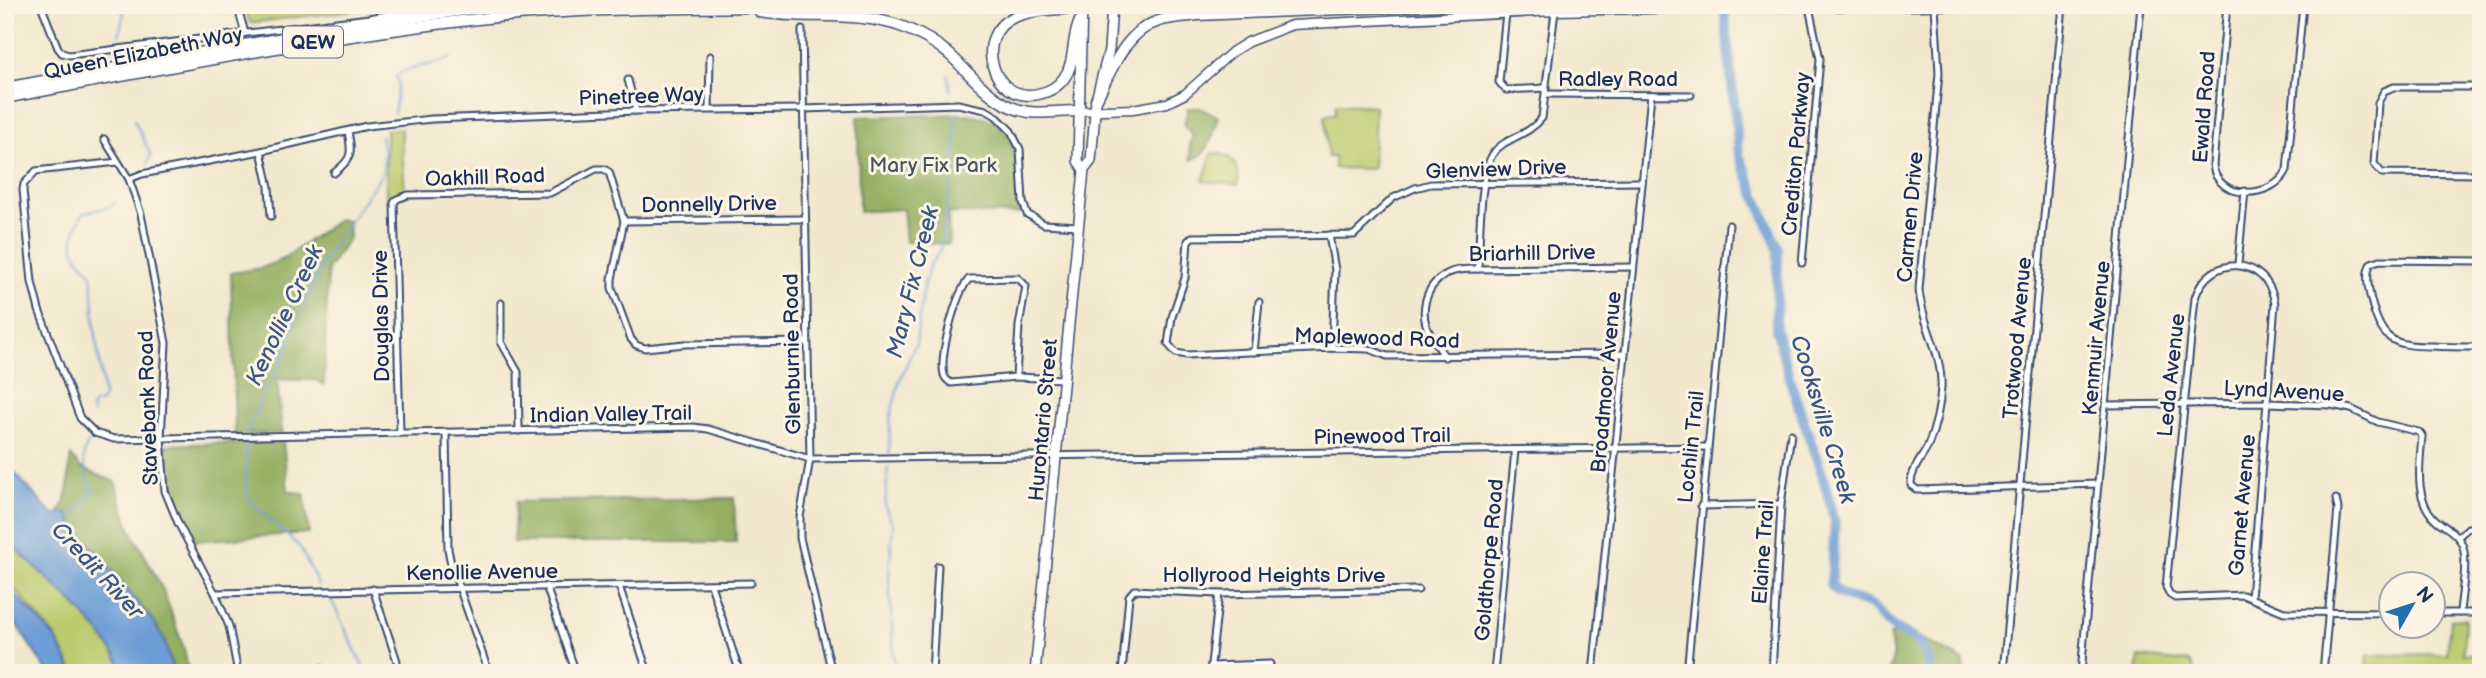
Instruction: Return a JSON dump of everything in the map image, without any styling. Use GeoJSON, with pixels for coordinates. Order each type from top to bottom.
{"type":"FeatureCollection","features":[{"type":"Feature","properties":{"kind":"highway","name":"Queen Elizabeth Way"},"geometry":{"type":"LineString","coordinates":[[5,88],[333,29],[497,5]]}},
{"type":"Feature","properties":{"kind":"highway","name":"Queen Elizabeth Way"},"geometry":{"type":"LineString","coordinates":[[5,98],[297,44],[488,18],[564,12],[831,5]]}},
{"type":"Feature","properties":{"kind":"highway"},"geometry":{"type":"LineString","coordinates":[[1080,22],[1075,31],[1065,77],[1048,92],[1031,96],[1020,95],[1007,89],[997,78],[991,64],[990,51],[997,32],[1013,17],[1039,11],[1094,5]]}},
{"type":"Feature","properties":{"kind":"highway"},"geometry":{"type":"LineString","coordinates":[[1096,100],[1128,42],[1141,29],[1161,20],[1197,15],[1440,5]]}},
{"type":"Feature","properties":{"kind":"highway"},"geometry":{"type":"LineString","coordinates":[[743,8],[777,15],[859,18],[904,27],[946,52],[987,92],[1006,104],[1028,111],[1077,111]]}},
{"type":"Feature","properties":{"kind":"main road","name":"Hurontario Street"},"geometry":{"type":"LineString","coordinates":[[1082,5],[1077,111],[1078,160],[1084,170]]}},
{"type":"Feature","properties":{"kind":"main road","name":"Hurontario Street"},"geometry":{"type":"LineString","coordinates":[[1035,673],[1084,170],[1091,161],[1094,111],[1109,50],[1112,5]]}},
{"type":"Feature","properties":{"kind":"street"},"geometry":{"type":"LineString","coordinates":[[41,5],[58,48],[65,54],[369,18],[439,5]]}},
{"type":"Feature","properties":{"kind":"street"},"geometry":{"type":"LineString","coordinates":[[237,5],[245,33]]}},
{"type":"Feature","properties":{"kind":"street","name":"Trotwood Avenue"},"geometry":{"type":"LineString","coordinates":[[2003,673],[2063,5]]}},
{"type":"Feature","properties":{"kind":"street"},"geometry":{"type":"LineString","coordinates":[[1077,111],[1154,107],[1174,100],[1185,94],[1240,47],[1262,35],[1292,25],[1555,11],[2071,5]]}},
{"type":"Feature","properties":{"kind":"street","name":"Kenmuir Avenue"},"geometry":{"type":"LineString","coordinates":[[2081,673],[2141,5]]}},
{"type":"Feature","properties":{"kind":"street","name":"Ewald Road"},"geometry":{"type":"LineString","coordinates":[[2227,5],[2213,165],[2214,174],[2220,184],[2230,189],[2245,191]]}},
{"type":"Feature","properties":{"kind":"street"},"geometry":{"type":"LineString","coordinates":[[2238,264],[2245,191],[2270,189],[2280,181],[2287,170],[2304,5]]}},
{"type":"Feature","properties":{"kind":"street","name":"Carmen Drive"},"geometry":{"type":"LineString","coordinates":[[1935,6],[1939,73],[1919,281],[1921,304],[1940,365],[1941,389],[1932,434],[1910,482],[1913,489],[1917,490],[2098,484]]}},
{"type":"Feature","properties":{"kind":"street","name":"Crediton Parkway"},"geometry":{"type":"LineString","coordinates":[[1802,263],[1820,59],[1808,7]]}},
{"type":"Feature","properties":{"kind":"street"},"geometry":{"type":"LineString","coordinates":[[1478,268],[1484,182],[1493,154],[1503,144],[1530,131],[1542,118],[1555,11]]}},
{"type":"Feature","properties":{"kind":"street","name":"Radley Road"},"geometry":{"type":"LineString","coordinates":[[1506,13],[1499,82],[1506,90],[1691,95]]}},
{"type":"Feature","properties":{"kind":"street","name":"Glenburnie Road"},"geometry":{"type":"LineString","coordinates":[[802,30],[810,459],[800,517],[800,538],[832,673]]}},
{"type":"Feature","properties":{"kind":"street"},"geometry":{"type":"LineString","coordinates":[[709,109],[710,57]]}},
{"type":"Feature","properties":{"kind":"street"},"geometry":{"type":"LineString","coordinates":[[628,80],[636,111]]}},
{"type":"Feature","properties":{"kind":"street"},"geometry":{"type":"LineString","coordinates":[[2481,87],[2394,87],[2384,91],[2378,103],[2374,164],[2382,173],[2481,174]]}},
{"type":"Feature","properties":{"kind":"street","name":"Broadmoor Avenue"},"geometry":{"type":"LineString","coordinates":[[1593,673],[1651,95]]}},
{"type":"Feature","properties":{"kind":"street","name":"Pinetree Way"},"geometry":{"type":"LineString","coordinates":[[129,179],[348,131],[432,119],[636,111],[958,104],[985,110],[996,116],[1011,131],[1020,149],[1023,202],[1027,214],[1044,224],[1079,226]]}},
{"type":"Feature","properties":{"kind":"street"},"geometry":{"type":"LineString","coordinates":[[334,173],[349,160],[351,149],[348,131]]}},
{"type":"Feature","properties":{"kind":"street","name":"Stavebank Road"},"geometry":{"type":"LineString","coordinates":[[104,139],[129,179],[141,214],[166,344],[161,438],[165,491],[169,505],[215,593],[229,626],[238,673]]}},
{"type":"Feature","properties":{"kind":"street"},"geometry":{"type":"LineString","coordinates":[[261,151],[269,187],[271,216]]}},
{"type":"Feature","properties":{"kind":"street","name":"Indian Valley Trail"},"geometry":{"type":"LineString","coordinates":[[118,162],[36,171],[24,184],[32,282],[76,408],[87,427],[95,433],[114,439],[708,429],[810,459],[1057,456]]}},
{"type":"Feature","properties":{"kind":"street","name":"Oakhill Road"},"geometry":{"type":"LineString","coordinates":[[397,199],[408,195],[550,193],[596,169],[604,169],[609,173],[624,221]]}},
{"type":"Feature","properties":{"kind":"street","name":"Glenview Drive"},"geometry":{"type":"LineString","coordinates":[[1200,236],[1354,234],[1393,198],[1431,184],[1642,182]]}},
{"type":"Feature","properties":{"kind":"street","name":"Douglas Drive"},"geometry":{"type":"LineString","coordinates":[[397,199],[394,203],[400,433]]}},
{"type":"Feature","properties":{"kind":"street","name":"Donnelly Drive"},"geometry":{"type":"LineString","coordinates":[[804,219],[624,221],[612,288],[631,340],[645,348],[685,344],[807,342]]}},
{"type":"Feature","properties":{"kind":"street","name":"Lochlin Trail"},"geometry":{"type":"LineString","coordinates":[[1687,673],[1729,225]]}},
{"type":"Feature","properties":{"kind":"street"},"geometry":{"type":"LineString","coordinates":[[1329,235],[1335,270],[1332,348]]}},
{"type":"Feature","properties":{"kind":"street","name":"Maplewood Road"},"geometry":{"type":"LineString","coordinates":[[1200,236],[1192,237],[1188,242],[1185,278],[1172,317],[1168,344],[1176,353],[1187,355],[1332,348],[1369,349],[1387,356],[1624,354]]}},
{"type":"Feature","properties":{"kind":"street"},"geometry":{"type":"LineString","coordinates":[[2481,261],[2380,260],[2371,263],[2367,272],[2370,298],[2377,318],[2386,335],[2394,342],[2408,346],[2481,347]]}},
{"type":"Feature","properties":{"kind":"street","name":"Garnet Avenue"},"geometry":{"type":"LineString","coordinates":[[2238,264],[2260,276],[2274,297],[2275,312],[2250,598]]}},
{"type":"Feature","properties":{"kind":"street","name":"Leda Avenue"},"geometry":{"type":"LineString","coordinates":[[2238,264],[2221,267],[2213,272],[2197,290],[2193,305],[2166,587],[2175,598],[2250,598]]}},
{"type":"Feature","properties":{"kind":"street","name":"Briarhill Drive"},"geometry":{"type":"LineString","coordinates":[[1446,357],[1429,333],[1423,307],[1429,292],[1444,275],[1478,268],[1633,267]]}},
{"type":"Feature","properties":{"kind":"street"},"geometry":{"type":"LineString","coordinates":[[1016,377],[1019,326],[1026,286],[1018,278],[973,278],[967,281],[949,322],[944,375],[951,383],[1016,377],[1065,379]]}},
{"type":"Feature","properties":{"kind":"street"},"geometry":{"type":"LineString","coordinates":[[1254,352],[1259,302]]}},
{"type":"Feature","properties":{"kind":"street"},"geometry":{"type":"LineString","coordinates":[[501,303],[501,342],[519,372],[519,431]]}},
{"type":"Feature","properties":{"kind":"street","name":"Lynd Avenue"},"geometry":{"type":"LineString","coordinates":[[2106,405],[2331,405],[2378,422],[2419,432],[2422,436],[2422,500],[2436,519],[2458,537]]}},
{"type":"Feature","properties":{"kind":"street"},"geometry":{"type":"LineString","coordinates":[[446,432],[448,549],[489,673]]}},
{"type":"Feature","properties":{"kind":"street","name":"Elaine Trail"},"geometry":{"type":"LineString","coordinates":[[1772,673],[1781,505],[1791,434]]}},
{"type":"Feature","properties":{"kind":"street","name":"Pinewood Trail"},"geometry":{"type":"LineString","coordinates":[[1057,456],[1707,447]]}},
{"type":"Feature","properties":{"kind":"street","name":"Goldthorpe Road"},"geometry":{"type":"LineString","coordinates":[[1494,673],[1515,450]]}},
{"type":"Feature","properties":{"kind":"street"},"geometry":{"type":"LineString","coordinates":[[2323,673],[2338,509],[2336,499]]}},
{"type":"Feature","properties":{"kind":"street"},"geometry":{"type":"LineString","coordinates":[[1701,506],[1781,505]]}},
{"type":"Feature","properties":{"kind":"street"},"geometry":{"type":"LineString","coordinates":[[2460,613],[2464,556],[2458,537],[2468,528],[2481,527]]}},
{"type":"Feature","properties":{"kind":"street"},"geometry":{"type":"LineString","coordinates":[[932,673],[938,566]]}},
{"type":"Feature","properties":{"kind":"street","name":"Kenollie Avenue"},"geometry":{"type":"LineString","coordinates":[[215,593],[751,583]]}},
{"type":"Feature","properties":{"kind":"street"},"geometry":{"type":"LineString","coordinates":[[710,585],[740,673]]}},
{"type":"Feature","properties":{"kind":"street"},"geometry":{"type":"LineString","coordinates":[[546,586],[576,673]]}},
{"type":"Feature","properties":{"kind":"street"},"geometry":{"type":"LineString","coordinates":[[618,586],[648,673]]}},
{"type":"Feature","properties":{"kind":"street"},"geometry":{"type":"LineString","coordinates":[[373,589],[397,662]]}},
{"type":"Feature","properties":{"kind":"street","name":"Hollyrood Heights Drive"},"geometry":{"type":"LineString","coordinates":[[1122,673],[1131,592],[1134,590],[1219,594],[1418,590]]}},
{"type":"Feature","properties":{"kind":"street"},"geometry":{"type":"LineString","coordinates":[[1219,594],[1210,669],[1270,664]]}},
{"type":"Feature","properties":{"kind":"street"},"geometry":{"type":"LineString","coordinates":[[2250,598],[2284,612],[2378,613]]}},
{"type":"Feature","properties":{"kind":"street"},"geometry":{"type":"LineString","coordinates":[[2448,613],[2481,613]]}},
{"type":"Feature","properties":{"kind":"green space"},"geometry":{"type":"Polygon","coordinates":[[[244,5],[395,5],[250,23],[244,5]]]}},
{"type":"Feature","properties":{"kind":"green space"},"geometry":{"type":"Polygon","coordinates":[[[1336,104],[1375,106],[1373,169],[1334,168],[1334,157],[1328,157],[1325,117],[1329,114],[1335,115],[1336,104]]]}},
{"type":"Feature","properties":{"kind":"green space"},"geometry":{"type":"Polygon","coordinates":[[[1188,108],[1200,108],[1219,117],[1207,149],[1191,160],[1190,145],[1193,134],[1184,126],[1188,108]]]}},
{"type":"Feature","properties":{"kind":"green space","name":"Mary Fix Park"},"geometry":{"type":"Polygon","coordinates":[[[969,114],[995,122],[1011,141],[1017,165],[1020,214],[948,213],[949,244],[906,242],[903,209],[859,212],[858,117],[969,114]]]}},
{"type":"Feature","properties":{"kind":"green space"},"geometry":{"type":"Polygon","coordinates":[[[401,129],[405,195],[386,198],[386,130],[401,129]]]}},
{"type":"Feature","properties":{"kind":"green space"},"geometry":{"type":"Polygon","coordinates":[[[1212,153],[1224,155],[1233,162],[1238,172],[1238,185],[1203,181],[1212,153]]]}},
{"type":"Feature","properties":{"kind":"green space"},"geometry":{"type":"Polygon","coordinates":[[[338,220],[348,221],[349,238],[328,269],[324,385],[315,380],[277,380],[282,433],[235,434],[231,273],[262,268],[283,259],[338,220]]]}},
{"type":"Feature","properties":{"kind":"green space"},"geometry":{"type":"Polygon","coordinates":[[[283,441],[288,491],[304,494],[309,533],[193,541],[171,487],[165,445],[283,441]]]}},
{"type":"Feature","properties":{"kind":"green space"},"geometry":{"type":"Polygon","coordinates":[[[71,456],[81,468],[115,482],[130,528],[163,590],[184,649],[189,673],[174,673],[163,637],[153,621],[74,525],[68,513],[57,515],[67,494],[71,456]]]}},
{"type":"Feature","properties":{"kind":"green space"},"geometry":{"type":"Polygon","coordinates":[[[734,498],[736,542],[513,542],[516,502],[734,498]]]}},
{"type":"Feature","properties":{"kind":"green space"},"geometry":{"type":"Polygon","coordinates":[[[5,538],[86,617],[114,653],[125,673],[74,673],[55,637],[5,577],[5,538]]]}},
{"type":"Feature","properties":{"kind":"green space"},"geometry":{"type":"Polygon","coordinates":[[[2465,619],[2463,654],[2481,654],[2481,673],[2367,673],[2368,655],[2447,654],[2450,620],[2465,619]]]}},
{"type":"Feature","properties":{"kind":"green space"},"geometry":{"type":"Polygon","coordinates":[[[1904,629],[1964,661],[1963,673],[1888,673],[1893,658],[1890,635],[1904,629]]]}},
{"type":"Feature","properties":{"kind":"green space"},"geometry":{"type":"Polygon","coordinates":[[[2139,657],[2189,662],[2193,667],[2192,673],[2137,673],[2139,657]]]}},
{"type":"Feature","properties":{"kind":"water","name":"Credit River"},"geometry":{"type":"Polygon","coordinates":[[[5,462],[52,514],[68,513],[74,525],[153,621],[163,637],[174,673],[125,673],[114,653],[86,617],[5,538],[5,462]]]}},
{"type":"Feature","properties":{"kind":"water"},"geometry":{"type":"Polygon","coordinates":[[[5,584],[55,637],[74,673],[48,673],[5,607],[5,584]]]}},
{"type":"Feature","properties":{"kind":"waterway"},"geometry":{"type":"LineString","coordinates":[[119,35],[124,13],[121,5]]}},
{"type":"Feature","properties":{"kind":"waterway","name":"Cooksville Creek"},"geometry":{"type":"LineString","coordinates":[[1724,5],[1739,155],[1778,249],[1776,329],[1835,522],[1831,585],[1839,593],[1873,607],[1890,625],[1916,639],[1923,648],[1930,668],[1927,673]]}},
{"type":"Feature","properties":{"kind":"waterway","name":"Kenollie Creek"},"geometry":{"type":"LineString","coordinates":[[394,114],[398,84],[396,76],[451,58]]}},
{"type":"Feature","properties":{"kind":"waterway","name":"Mary Fix Creek"},"geometry":{"type":"LineString","coordinates":[[948,75],[951,91]]}},
{"type":"Feature","properties":{"kind":"waterway","name":"Mary Fix Creek"},"geometry":{"type":"LineString","coordinates":[[889,455],[890,419],[899,382],[916,343],[929,266],[940,251],[955,161],[956,115]]}},
{"type":"Feature","properties":{"kind":"waterway"},"geometry":{"type":"LineString","coordinates":[[134,120],[151,155],[148,163]]}},
{"type":"Feature","properties":{"kind":"waterway","name":"Kenollie Creek"},"geometry":{"type":"LineString","coordinates":[[246,434],[262,396],[289,346],[293,325],[302,312],[325,258],[383,172],[381,135]]}},
{"type":"Feature","properties":{"kind":"waterway"},"geometry":{"type":"LineString","coordinates":[[93,414],[91,408],[95,403],[100,403],[104,396],[95,329],[92,274],[75,252],[74,239],[83,213],[112,206],[115,202]]}},
{"type":"Feature","properties":{"kind":"waterway"},"geometry":{"type":"LineString","coordinates":[[68,519],[86,503],[92,491],[84,460],[89,442]]}},
{"type":"Feature","properties":{"kind":"waterway","name":"Kenollie Creek"},"geometry":{"type":"LineString","coordinates":[[246,442],[246,495],[300,547],[318,585]]}},
{"type":"Feature","properties":{"kind":"waterway","name":"Mary Fix Creek"},"geometry":{"type":"LineString","coordinates":[[888,467],[885,507],[893,525],[889,578],[895,673]]}},
{"type":"Feature","properties":{"kind":"waterway","name":"Kenollie Creek"},"geometry":{"type":"LineString","coordinates":[[331,599],[366,673]]}}]}
